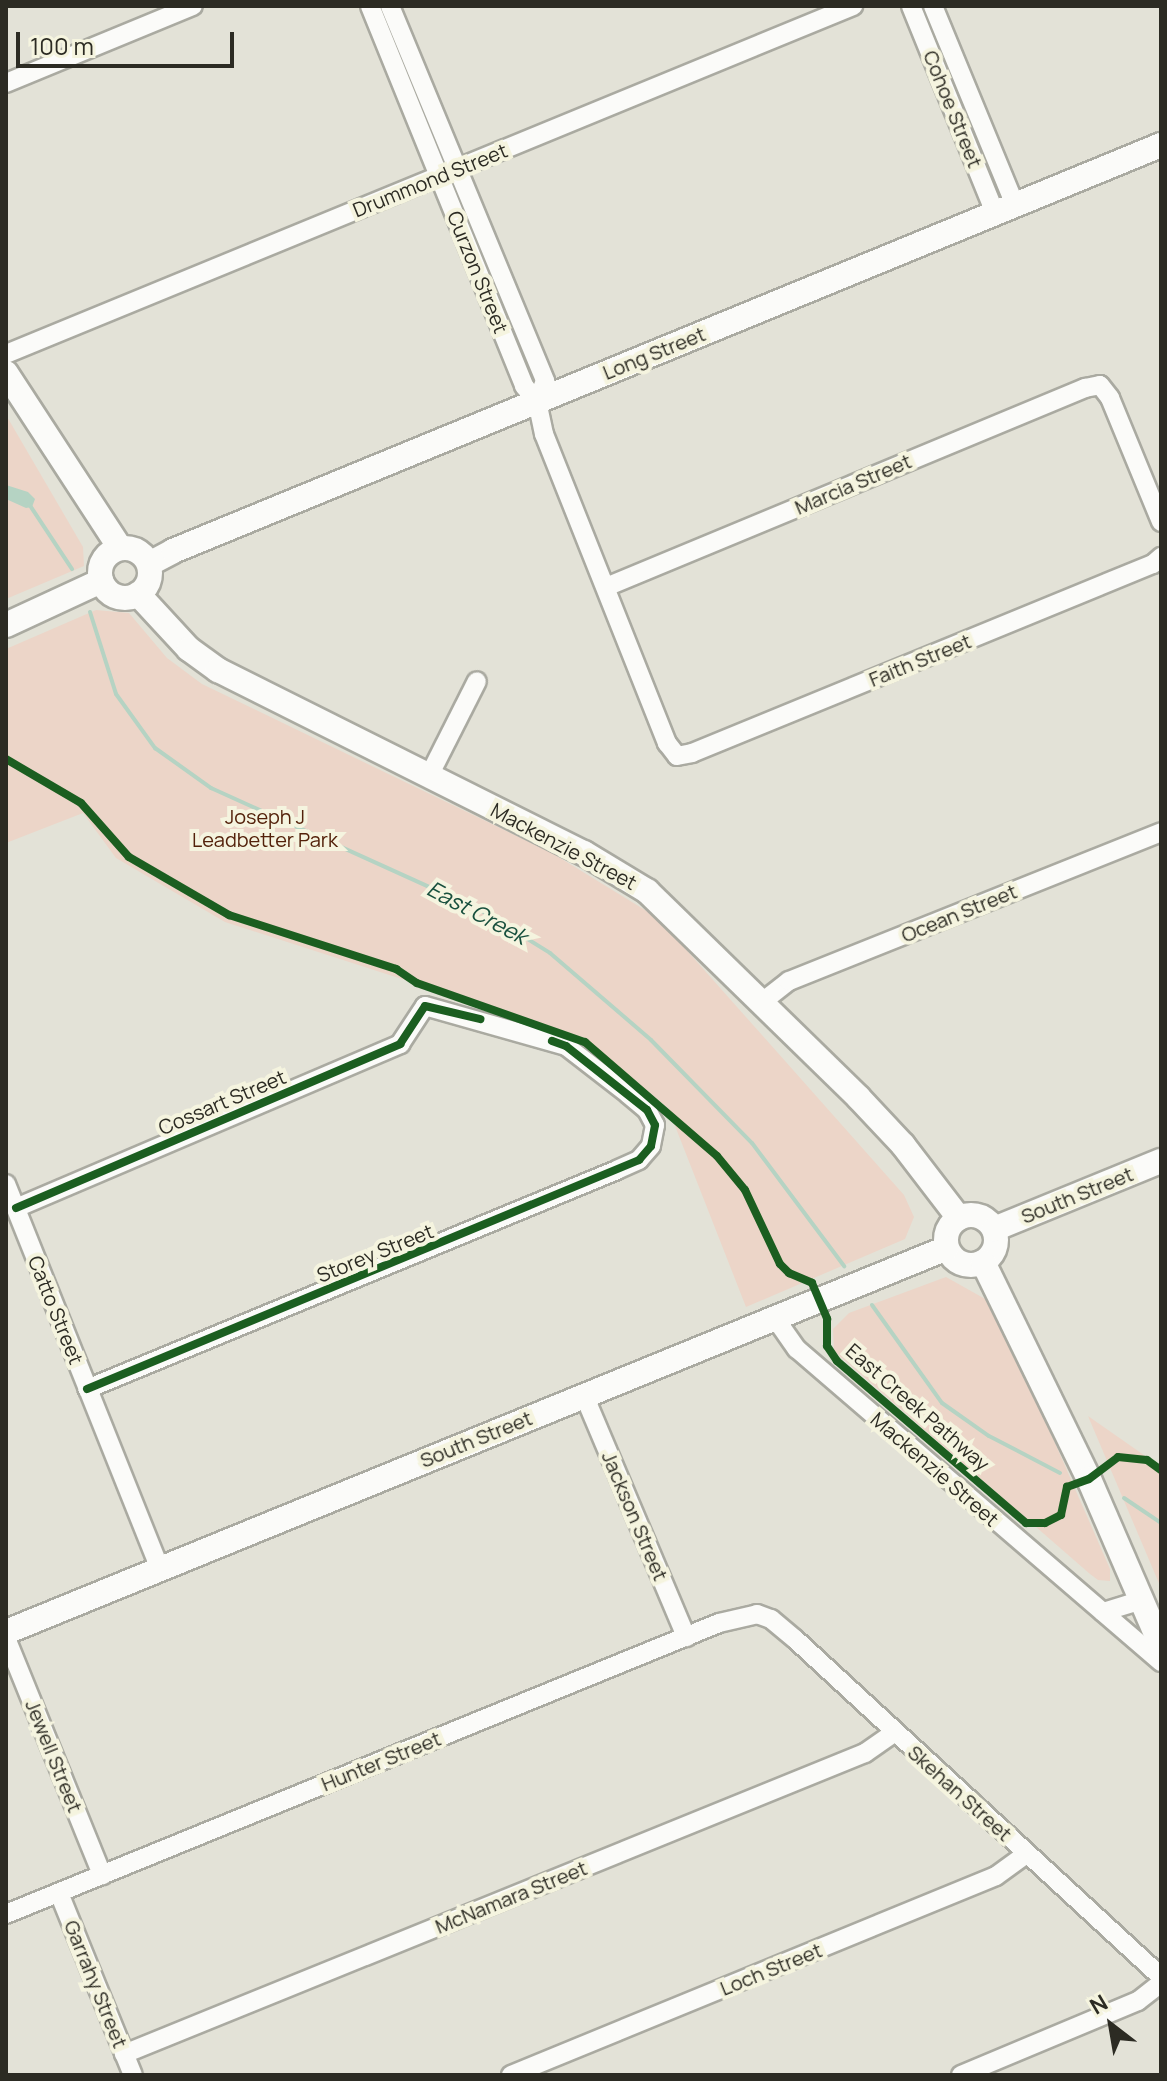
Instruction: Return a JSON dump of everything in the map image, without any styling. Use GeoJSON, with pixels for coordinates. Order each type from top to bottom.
{"type":"FeatureCollection","features":[{"type":"Feature","properties":{"kind":"street"},"geometry":{"type":"LineString","coordinates":[[6,83],[193,6]]}},
{"type":"Feature","properties":{"kind":"street","name":"Curzon Street"},"geometry":{"type":"LineString","coordinates":[[370,6],[524,386],[537,401],[544,434],[667,743],[677,756]]}},
{"type":"Feature","properties":{"kind":"street","name":"Curzon Street"},"geometry":{"type":"LineString","coordinates":[[390,6],[545,381],[537,401]]}},
{"type":"Feature","properties":{"kind":"street","name":"Drummond Street"},"geometry":{"type":"LineString","coordinates":[[6,354],[853,6]]}},
{"type":"Feature","properties":{"kind":"street","name":"Cohoe Street"},"geometry":{"type":"LineString","coordinates":[[911,6],[1005,209]]}},
{"type":"Feature","properties":{"kind":"street","name":"Cohoe Street"},"geometry":{"type":"LineString","coordinates":[[933,6],[1005,209]]}},
{"type":"Feature","properties":{"kind":"street","name":"Long Street"},"geometry":{"type":"LineString","coordinates":[[149,564],[173,551],[1161,145]]}},
{"type":"Feature","properties":{"kind":"street"},"geometry":{"type":"LineString","coordinates":[[6,373],[120,548]]}},
{"type":"Feature","properties":{"kind":"street","name":"Marcia Street"},"geometry":{"type":"LineString","coordinates":[[606,587],[1085,388],[1100,385],[1110,398],[1161,522]]}},
{"type":"Feature","properties":{"kind":"street"},"geometry":{"type":"LineString","coordinates":[[120,548],[135,549],[149,564],[149,581],[138,594],[117,596],[101,581],[106,557],[120,548]]}},
{"type":"Feature","properties":{"kind":"street","name":"Faith Street"},"geometry":{"type":"LineString","coordinates":[[677,756],[692,753],[1139,570],[1161,557]]}},
{"type":"Feature","properties":{"kind":"street"},"geometry":{"type":"LineString","coordinates":[[6,625],[101,581]]}},
{"type":"Feature","properties":{"kind":"street","name":"Mackenzie Street"},"geometry":{"type":"LineString","coordinates":[[138,594],[189,649],[218,670],[584,853],[647,891],[903,1145],[959,1218]]}},
{"type":"Feature","properties":{"kind":"street"},"geometry":{"type":"LineString","coordinates":[[429,776],[477,681]]}},
{"type":"Feature","properties":{"kind":"street","name":"Ocean Street"},"geometry":{"type":"LineString","coordinates":[[762,1002],[789,981],[1161,832]]}},
{"type":"Feature","properties":{"kind":"street","name":"Storey Street"},"geometry":{"type":"LineString","coordinates":[[87,1389],[617,1170],[639,1160],[651,1146],[655,1125],[647,1110],[566,1046],[425,1006]]}},
{"type":"Feature","properties":{"kind":"street","name":"Cossart Street"},"geometry":{"type":"LineString","coordinates":[[16,1208],[400,1044],[425,1006]]}},
{"type":"Feature","properties":{"kind":"street","name":"South Street"},"geometry":{"type":"LineString","coordinates":[[994,1229],[1161,1161]]}},
{"type":"Feature","properties":{"kind":"street","name":"Catto Street"},"geometry":{"type":"LineString","coordinates":[[6,1184],[160,1569]]}},
{"type":"Feature","properties":{"kind":"street"},"geometry":{"type":"LineString","coordinates":[[959,1218],[983,1218],[994,1229],[994,1251],[983,1262],[962,1263],[947,1248],[948,1231],[959,1218]]}},
{"type":"Feature","properties":{"kind":"street","name":"South Street"},"geometry":{"type":"LineString","coordinates":[[6,1635],[160,1569],[947,1248]]}},
{"type":"Feature","properties":{"kind":"street"},"geometry":{"type":"LineString","coordinates":[[983,1262],[1089,1479],[1139,1601],[1161,1645]]}},
{"type":"Feature","properties":{"kind":"street","name":"Mackenzie Street"},"geometry":{"type":"LineString","coordinates":[[775,1318],[782,1333],[797,1349],[1161,1662]]}},
{"type":"Feature","properties":{"kind":"street","name":"Jackson Street"},"geometry":{"type":"LineString","coordinates":[[584,1395],[686,1637]]}},
{"type":"Feature","properties":{"kind":"street"},"geometry":{"type":"LineString","coordinates":[[1103,1612],[1139,1601]]}},
{"type":"Feature","properties":{"kind":"street","name":"Hunter Street"},"geometry":{"type":"LineString","coordinates":[[6,1914],[686,1637],[739,1616],[757,1614]]}},
{"type":"Feature","properties":{"kind":"street","name":"Skehan Street"},"geometry":{"type":"LineString","coordinates":[[757,1614],[771,1619],[795,1639],[1161,1977]]}},
{"type":"Feature","properties":{"kind":"street","name":"Jewell Street"},"geometry":{"type":"LineString","coordinates":[[6,1635],[102,1875]]}},
{"type":"Feature","properties":{"kind":"street","name":"McNamara Street"},"geometry":{"type":"LineString","coordinates":[[124,2054],[865,1753],[894,1733]]}},
{"type":"Feature","properties":{"kind":"street","name":"Loch Street"},"geometry":{"type":"LineString","coordinates":[[511,2075],[996,1876],[1026,1854]]}},
{"type":"Feature","properties":{"kind":"street","name":"Garrahy Street"},"geometry":{"type":"LineString","coordinates":[[59,1893],[133,2075]]}},
{"type":"Feature","properties":{"kind":"street"},"geometry":{"type":"LineString","coordinates":[[971,2073],[1138,2001],[1161,1983]]}},
{"type":"Feature","properties":{"kind":"green space"},"geometry":{"type":"Polygon","coordinates":[[[6,415],[83,547],[84,566],[6,599],[6,415]]]}},
{"type":"Feature","properties":{"kind":"green space","name":"Joseph J Leadbetter Park"},"geometry":{"type":"Polygon","coordinates":[[[96,610],[129,613],[167,658],[202,684],[552,853],[658,918],[904,1195],[914,1217],[905,1239],[746,1307],[668,1108],[584,1038],[225,922],[116,858],[83,813],[6,843],[6,649],[96,610]]]}},
{"type":"Feature","properties":{"kind":"green space"},"geometry":{"type":"Polygon","coordinates":[[[946,1277],[987,1300],[1021,1365],[1110,1569],[1110,1581],[1098,1580],[1090,1574],[834,1351],[833,1329],[849,1313],[946,1277]]]}},
{"type":"Feature","properties":{"kind":"green space"},"geometry":{"type":"Polygon","coordinates":[[[1088,1416],[1161,1467],[1161,1588],[1088,1416]]]}},
{"type":"Feature","properties":{"kind":"shaded area"},"geometry":{"type":"Polygon","coordinates":[[[6,485],[28,492],[35,499],[32,507],[26,508],[6,499],[6,485]]]}},
{"type":"Feature","properties":{"kind":"waterway","name":"East Creek"},"geometry":{"type":"LineString","coordinates":[[29,504],[72,569]]}},
{"type":"Feature","properties":{"kind":"waterway","name":"East Creek"},"geometry":{"type":"LineString","coordinates":[[90,612],[116,694],[155,748],[211,788],[484,912],[550,953],[651,1040],[752,1143],[844,1266]]}},
{"type":"Feature","properties":{"kind":"waterway","name":"East Creek"},"geometry":{"type":"LineString","coordinates":[[872,1305],[942,1403],[989,1436],[1060,1473]]}},
{"type":"Feature","properties":{"kind":"waterway","name":"East Creek"},"geometry":{"type":"LineString","coordinates":[[1124,1498],[1161,1523]]}},
{"type":"Feature","properties":{"kind":"cycle path","name":"East Creek Pathway"},"geometry":{"type":"LineString","coordinates":[[6,759],[81,803],[129,857],[229,915],[396,969],[417,983],[585,1042],[717,1156],[745,1190],[780,1264],[789,1273],[812,1283],[827,1319],[827,1346],[837,1361],[1026,1523],[1045,1523],[1061,1515],[1067,1487],[1089,1479],[1118,1457],[1147,1460],[1161,1470]]}},
{"type":"Feature","properties":{"kind":"cycle path"},"geometry":{"type":"LineString","coordinates":[[16,1208],[400,1044],[425,1006],[480,1019]]}},
{"type":"Feature","properties":{"kind":"cycle path"},"geometry":{"type":"LineString","coordinates":[[87,1389],[639,1160],[651,1146],[655,1125],[647,1110],[566,1046],[552,1041]]}}]}
